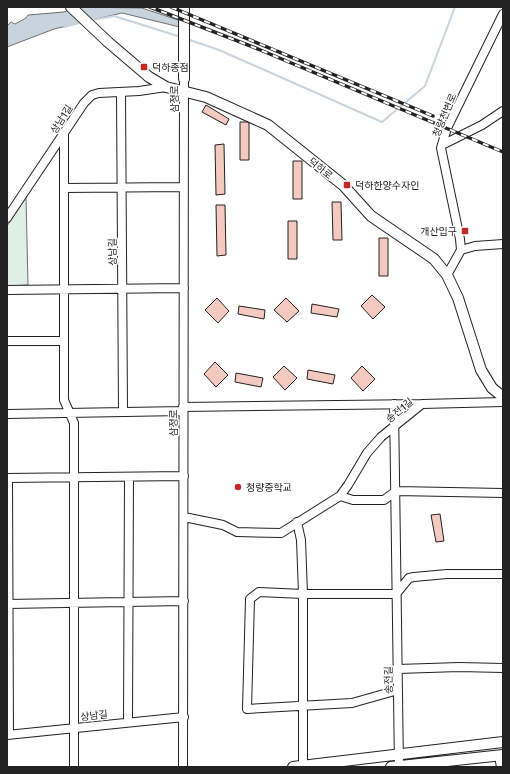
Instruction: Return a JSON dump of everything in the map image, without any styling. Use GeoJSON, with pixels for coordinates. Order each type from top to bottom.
{"type":"FeatureCollection","features":[{"type":"Feature","properties":{"kind":"main road","name":"덕하로"},"geometry":{"type":"LineString","coordinates":[[71,7],[139,70],[166,87],[184,90],[206,97],[268,125],[343,185],[372,216],[426,252],[449,271],[481,370],[492,388],[503,397]]}},
{"type":"Feature","properties":{"kind":"main road"},"geometry":{"type":"LineString","coordinates":[[184,7],[184,78]]}},
{"type":"Feature","properties":{"kind":"main road"},"geometry":{"type":"LineString","coordinates":[[293,767],[503,742]]}},
{"type":"Feature","properties":{"kind":"main road"},"geometry":{"type":"LineString","coordinates":[[396,767],[436,765],[501,755]]}},
{"type":"Feature","properties":{"kind":"street","name":"청량천변로"},"geometry":{"type":"LineString","coordinates":[[460,252],[460,239],[441,148],[447,128],[503,14]]}},
{"type":"Feature","properties":{"kind":"street","name":"삼정로"},"geometry":{"type":"LineString","coordinates":[[183,767],[184,78]]}},
{"type":"Feature","properties":{"kind":"street","name":"상남1길"},"geometry":{"type":"LineString","coordinates":[[7,218],[84,103],[92,95],[98,93],[166,87]]}},
{"type":"Feature","properties":{"kind":"street","name":"상남길"},"geometry":{"type":"LineString","coordinates":[[121,92],[120,187],[123,412]]}},
{"type":"Feature","properties":{"kind":"street"},"geometry":{"type":"LineString","coordinates":[[442,145],[482,125],[503,111]]}},
{"type":"Feature","properties":{"kind":"street"},"geometry":{"type":"LineString","coordinates":[[64,132],[64,400],[74,424],[74,767]]}},
{"type":"Feature","properties":{"kind":"street"},"geometry":{"type":"LineString","coordinates":[[64,188],[184,187]]}},
{"type":"Feature","properties":{"kind":"street"},"geometry":{"type":"LineString","coordinates":[[449,271],[460,252],[474,246],[503,244]]}},
{"type":"Feature","properties":{"kind":"street"},"geometry":{"type":"LineString","coordinates":[[7,290],[65,288],[184,288]]}},
{"type":"Feature","properties":{"kind":"street"},"geometry":{"type":"LineString","coordinates":[[7,341],[64,341]]}},
{"type":"Feature","properties":{"kind":"street","name":"송전1길"},"geometry":{"type":"LineString","coordinates":[[184,517],[223,525],[237,532],[277,534],[340,496],[367,453],[381,437],[422,404],[503,402]]}},
{"type":"Feature","properties":{"kind":"street","name":"송전길"},"geometry":{"type":"LineString","coordinates":[[394,404],[399,754],[396,767]]}},
{"type":"Feature","properties":{"kind":"street"},"geometry":{"type":"LineString","coordinates":[[7,414],[422,404]]}},
{"type":"Feature","properties":{"kind":"street"},"geometry":{"type":"LineString","coordinates":[[8,735],[8,478],[184,476]]}},
{"type":"Feature","properties":{"kind":"street"},"geometry":{"type":"LineString","coordinates":[[128,477],[128,722]]}},
{"type":"Feature","properties":{"kind":"street"},"geometry":{"type":"LineString","coordinates":[[340,496],[353,500],[384,500],[396,491],[503,493]]}},
{"type":"Feature","properties":{"kind":"street"},"geometry":{"type":"LineString","coordinates":[[297,522],[301,540],[303,594],[303,766]]}},
{"type":"Feature","properties":{"kind":"street"},"geometry":{"type":"LineString","coordinates":[[398,690],[352,703],[246,709],[250,599],[260,592],[303,594],[396,594],[409,578],[414,577],[447,574],[503,574]]}},
{"type":"Feature","properties":{"kind":"street"},"geometry":{"type":"LineString","coordinates":[[8,604],[184,601]]}},
{"type":"Feature","properties":{"kind":"street"},"geometry":{"type":"LineString","coordinates":[[398,669],[459,667],[503,668]]}},
{"type":"Feature","properties":{"kind":"street","name":"상남길"},"geometry":{"type":"LineString","coordinates":[[8,735],[184,717]]}},
{"type":"Feature","properties":{"kind":"street"},"geometry":{"type":"LineString","coordinates":[[501,755],[501,767]]}},
{"type":"Feature","properties":{"kind":"green space"},"geometry":{"type":"Polygon","coordinates":[[[26,197],[28,285],[7,286],[7,226],[26,197]]]}},
{"type":"Feature","properties":{"kind":"shaded area"},"geometry":{"type":"Polygon","coordinates":[[[76,7],[142,8],[184,22],[184,28],[122,13],[54,29],[7,47],[7,26],[11,22],[15,24],[26,18],[28,15],[64,12],[76,7]]]}},
{"type":"Feature","properties":{"kind":"building"},"geometry":{"type":"Polygon","coordinates":[[[206,105],[229,119],[226,125],[202,112],[206,105]]]}},
{"type":"Feature","properties":{"kind":"building"},"geometry":{"type":"Polygon","coordinates":[[[240,122],[249,122],[249,160],[240,160],[240,122]]]}},
{"type":"Feature","properties":{"kind":"building"},"geometry":{"type":"Polygon","coordinates":[[[224,144],[225,194],[216,195],[215,145],[224,144]]]}},
{"type":"Feature","properties":{"kind":"building"},"geometry":{"type":"Polygon","coordinates":[[[293,161],[302,161],[302,199],[293,199],[293,161]]]}},
{"type":"Feature","properties":{"kind":"building"},"geometry":{"type":"Polygon","coordinates":[[[332,202],[341,202],[342,240],[333,240],[332,202]]]}},
{"type":"Feature","properties":{"kind":"building"},"geometry":{"type":"Polygon","coordinates":[[[216,205],[225,205],[226,255],[217,256],[216,205]]]}},
{"type":"Feature","properties":{"kind":"building"},"geometry":{"type":"Polygon","coordinates":[[[288,221],[297,221],[297,259],[288,259],[288,221]]]}},
{"type":"Feature","properties":{"kind":"building"},"geometry":{"type":"Polygon","coordinates":[[[379,238],[388,238],[388,276],[379,276],[379,238]]]}},
{"type":"Feature","properties":{"kind":"building"},"geometry":{"type":"Polygon","coordinates":[[[372,295],[385,307],[373,319],[361,306],[372,295]]]}},
{"type":"Feature","properties":{"kind":"building"},"geometry":{"type":"Polygon","coordinates":[[[217,298],[229,311],[218,323],[205,310],[217,298]]]}},
{"type":"Feature","properties":{"kind":"building"},"geometry":{"type":"Polygon","coordinates":[[[286,298],[299,311],[287,322],[274,310],[286,298]]]}},
{"type":"Feature","properties":{"kind":"building"},"geometry":{"type":"Polygon","coordinates":[[[312,304],[339,309],[337,317],[311,313],[312,304]]]}},
{"type":"Feature","properties":{"kind":"building"},"geometry":{"type":"Polygon","coordinates":[[[239,306],[265,310],[264,319],[238,314],[239,306]]]}},
{"type":"Feature","properties":{"kind":"building"},"geometry":{"type":"Polygon","coordinates":[[[215,362],[228,375],[216,387],[204,374],[215,362]]]}},
{"type":"Feature","properties":{"kind":"building"},"geometry":{"type":"Polygon","coordinates":[[[284,366],[297,378],[285,390],[273,377],[284,366]]]}},
{"type":"Feature","properties":{"kind":"building"},"geometry":{"type":"Polygon","coordinates":[[[362,366],[375,379],[363,391],[351,378],[362,366]]]}},
{"type":"Feature","properties":{"kind":"building"},"geometry":{"type":"Polygon","coordinates":[[[308,370],[335,375],[333,384],[307,379],[308,370]]]}},
{"type":"Feature","properties":{"kind":"building"},"geometry":{"type":"Polygon","coordinates":[[[236,373],[263,378],[261,387],[235,382],[236,373]]]}},
{"type":"Feature","properties":{"kind":"building"},"geometry":{"type":"Polygon","coordinates":[[[440,514],[444,541],[436,542],[431,515],[440,514]]]}},
{"type":"Feature","properties":{"kind":"waterway"},"geometry":{"type":"LineString","coordinates":[[187,39],[219,50],[382,122],[425,86],[455,7]]}},
{"type":"Feature","properties":{"kind":"waterway"},"geometry":{"type":"LineString","coordinates":[[93,20],[114,16],[181,37]]}},
{"type":"Feature","properties":{"kind":"waterway"},"geometry":{"type":"LineString","coordinates":[[64,27],[83,22]]}},
{"type":"Feature","properties":{"kind":"railway"},"geometry":{"type":"LineString","coordinates":[[150,7],[258,49],[503,152]]}},
{"type":"Feature","properties":{"kind":"railway"},"geometry":{"type":"LineString","coordinates":[[171,7],[433,116]]}},
{"type":"Feature","properties":{"kind":"place","name":"덕하종점"},"geometry":{"type":"Point","coordinates":[144,67]}},
{"type":"Feature","properties":{"kind":"place","name":"덕하한양수자인"},"geometry":{"type":"Point","coordinates":[347,185]}},
{"type":"Feature","properties":{"kind":"place","name":"개산입구"},"geometry":{"type":"Point","coordinates":[465,231]}},
{"type":"Feature","properties":{"kind":"place","name":"청량중학교"},"geometry":{"type":"Point","coordinates":[238,487]}}]}
